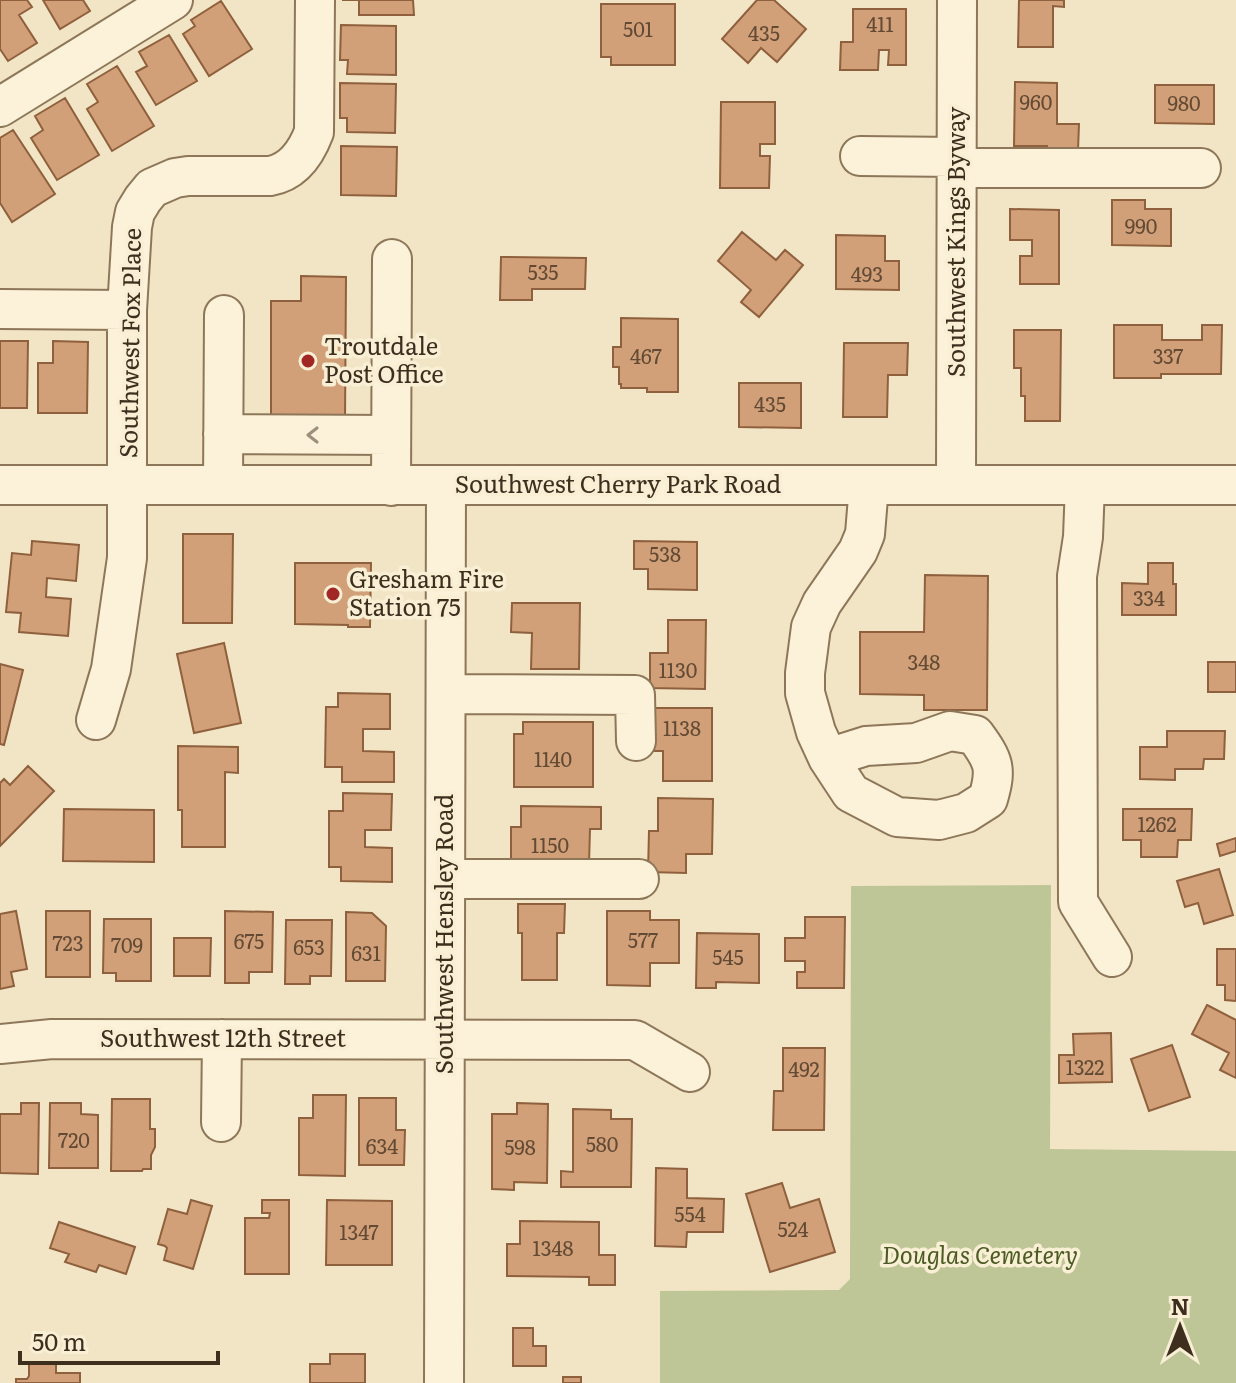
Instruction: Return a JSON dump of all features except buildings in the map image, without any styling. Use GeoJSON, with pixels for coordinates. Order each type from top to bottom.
{"type":"FeatureCollection","features":[{"type":"Feature","properties":{"kind":"street"},"geometry":{"type":"LineString","coordinates":[[0,107],[173,0]]}},
{"type":"Feature","properties":{"kind":"street","name":"Southwest Fox Place"},"geometry":{"type":"LineString","coordinates":[[96,720],[111,669],[127,558],[127,310],[135,212],[152,188],[175,178],[270,176],[281,174],[293,165],[309,145],[314,132],[315,0]]}},
{"type":"Feature","properties":{"kind":"street","name":"Southwest Kings Byway"},"geometry":{"type":"LineString","coordinates":[[956,485],[957,0]]}},
{"type":"Feature","properties":{"kind":"street"},"geometry":{"type":"LineString","coordinates":[[860,156],[957,162],[1201,168]]}},
{"type":"Feature","properties":{"kind":"street"},"geometry":{"type":"LineString","coordinates":[[391,486],[392,259]]}},
{"type":"Feature","properties":{"kind":"street"},"geometry":{"type":"LineString","coordinates":[[0,309],[127,310]]}},
{"type":"Feature","properties":{"kind":"street"},"geometry":{"type":"LineString","coordinates":[[223,485],[224,315]]}},
{"type":"Feature","properties":{"kind":"street"},"geometry":{"type":"LineString","coordinates":[[223,434],[391,435]]}},
{"type":"Feature","properties":{"kind":"street","name":"Southwest Cherry Park Road"},"geometry":{"type":"LineString","coordinates":[[0,485],[1236,485]]}},
{"type":"Feature","properties":{"kind":"street"},"geometry":{"type":"LineString","coordinates":[[828,758],[816,732],[805,693],[807,644],[822,603],[858,551],[865,534],[869,485]]}},
{"type":"Feature","properties":{"kind":"street"},"geometry":{"type":"LineString","coordinates":[[1085,485],[1083,537],[1077,576],[1078,902],[1112,957]]}},
{"type":"Feature","properties":{"kind":"street","name":"Southwest Hensley Road"},"geometry":{"type":"LineString","coordinates":[[444,1383],[446,486]]}},
{"type":"Feature","properties":{"kind":"street"},"geometry":{"type":"LineString","coordinates":[[446,694],[635,695],[636,741]]}},
{"type":"Feature","properties":{"kind":"street"},"geometry":{"type":"LineString","coordinates":[[446,879],[639,879]]}},
{"type":"Feature","properties":{"kind":"street","name":"Southwest 12th Street"},"geometry":{"type":"LineString","coordinates":[[0,1044],[52,1039],[635,1040],[690,1072]]}},
{"type":"Feature","properties":{"kind":"street"},"geometry":{"type":"LineString","coordinates":[[221,1122],[222,1039]]}},
{"type":"Feature","properties":{"kind":"green space","name":"Douglas Cemetery"},"geometry":{"type":"Polygon","coordinates":[[[1051,885],[1050,1149],[1236,1151],[1236,1383],[660,1383],[660,1291],[839,1290],[850,1279],[851,886],[1051,885]]]}},
{"type":"Feature","properties":{"kind":"place","name":"Troutdale Post Office"},"geometry":{"type":"Point","coordinates":[308,361]}},
{"type":"Feature","properties":{"kind":"place","name":"Gresham Fire Station 75"},"geometry":{"type":"Point","coordinates":[333,594]}}]}
